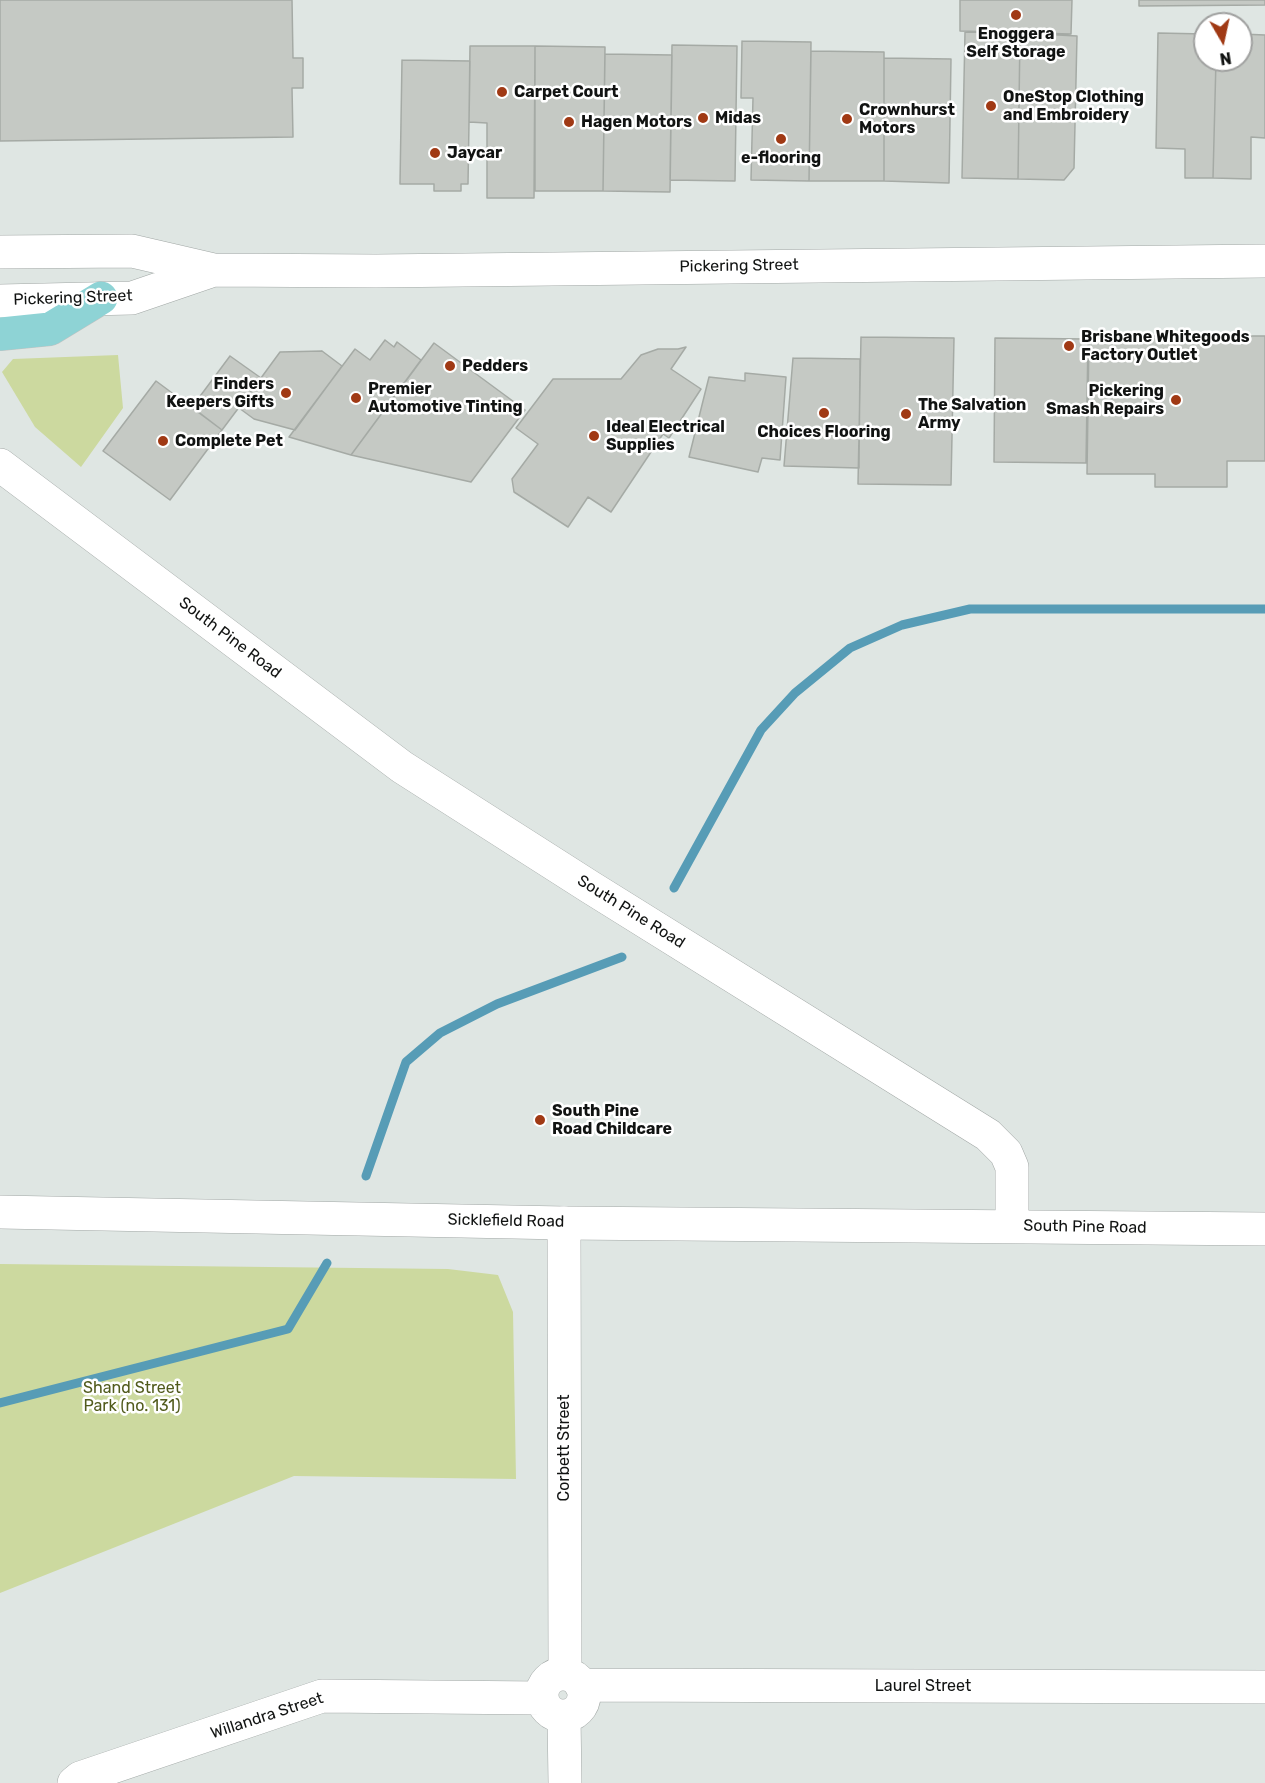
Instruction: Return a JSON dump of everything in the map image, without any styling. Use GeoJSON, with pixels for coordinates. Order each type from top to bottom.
{"type":"FeatureCollection","features":[{"type":"Feature","properties":{"kind":"main road"},"geometry":{"type":"LineString","coordinates":[[0,334],[50,329],[101,298]]}},
{"type":"Feature","properties":{"kind":"street","name":"Pickering Street"},"geometry":{"type":"LineString","coordinates":[[0,252],[132,251],[214,270],[376,271],[1265,261]]}},
{"type":"Feature","properties":{"kind":"street","name":"Pickering Street"},"geometry":{"type":"LineString","coordinates":[[0,301],[132,298],[214,270]]}},
{"type":"Feature","properties":{"kind":"street","name":"South Pine Road"},"geometry":{"type":"LineString","coordinates":[[0,465],[420,778],[988,1135],[1006,1153],[1012,1167],[1012,1226],[1265,1229]]}},
{"type":"Feature","properties":{"kind":"street","name":"Sicklefield Road"},"geometry":{"type":"LineString","coordinates":[[0,1212],[564,1223],[1012,1226]]}},
{"type":"Feature","properties":{"kind":"street","name":"Corbett Street"},"geometry":{"type":"LineString","coordinates":[[564,1223],[573,1679]]}},
{"type":"Feature","properties":{"kind":"street","name":"Laurel Street"},"geometry":{"type":"LineString","coordinates":[[573,1679],[1265,1687]]}},
{"type":"Feature","properties":{"kind":"street"},"geometry":{"type":"LineString","coordinates":[[565,1783],[547,1680],[573,1679]]}},
{"type":"Feature","properties":{"kind":"street","name":"Willandra Street"},"geometry":{"type":"LineString","coordinates":[[74,1783],[80,1778],[322,1696],[553,1707]]}},
{"type":"Feature","properties":{"kind":"green space"},"geometry":{"type":"Polygon","coordinates":[[[118,355],[123,408],[81,467],[35,427],[2,372],[13,359],[118,355]]]}},
{"type":"Feature","properties":{"kind":"green space","name":"Shand Street Park (no. 131)"},"geometry":{"type":"Polygon","coordinates":[[[0,1264],[448,1269],[498,1275],[513,1312],[516,1479],[294,1476],[0,1593],[0,1264]]]}},
{"type":"Feature","properties":{"kind":"building"},"geometry":{"type":"Polygon","coordinates":[[[0,0],[292,0],[293,58],[303,58],[303,88],[292,88],[293,137],[0,141],[0,0]]]}},
{"type":"Feature","properties":{"kind":"building","name":"Enoggera Self Storage"},"geometry":{"type":"Polygon","coordinates":[[[960,0],[1072,0],[1071,34],[960,31],[960,0]]]}},
{"type":"Feature","properties":{"kind":"building"},"geometry":{"type":"Polygon","coordinates":[[[1139,0],[1265,0],[1265,5],[1139,6],[1139,0]]]}},
{"type":"Feature","properties":{"kind":"building","name":"OneStop Clothing and Embroidery"},"geometry":{"type":"Polygon","coordinates":[[[965,32],[1020,33],[1018,179],[962,178],[965,32]]]}},
{"type":"Feature","properties":{"kind":"building"},"geometry":{"type":"Polygon","coordinates":[[[1020,33],[1077,36],[1074,168],[1064,180],[1018,179],[1020,33]]]}},
{"type":"Feature","properties":{"kind":"building"},"geometry":{"type":"Polygon","coordinates":[[[1158,33],[1193,34],[1193,72],[1216,72],[1213,178],[1185,178],[1185,149],[1156,148],[1158,33]]]}},
{"type":"Feature","properties":{"kind":"building"},"geometry":{"type":"Polygon","coordinates":[[[1253,34],[1265,35],[1265,138],[1251,137],[1251,179],[1213,178],[1216,72],[1253,72],[1253,34]]]}},
{"type":"Feature","properties":{"kind":"building","name":"e-flooring"},"geometry":{"type":"Polygon","coordinates":[[[742,41],[811,42],[809,181],[751,180],[753,98],[741,98],[742,41]]]}},
{"type":"Feature","properties":{"kind":"building","name":"Midas"},"geometry":{"type":"Polygon","coordinates":[[[672,45],[737,46],[735,181],[670,180],[672,45]]]}},
{"type":"Feature","properties":{"kind":"building","name":"Carpet Court"},"geometry":{"type":"Polygon","coordinates":[[[470,46],[535,46],[534,198],[487,198],[487,123],[469,122],[470,46]]]}},
{"type":"Feature","properties":{"kind":"building","name":"Hagen Motors"},"geometry":{"type":"Polygon","coordinates":[[[535,46],[605,47],[603,191],[535,191],[535,46]]]}},
{"type":"Feature","properties":{"kind":"building","name":"Crownhurst Motors"},"geometry":{"type":"Polygon","coordinates":[[[811,51],[884,52],[884,181],[809,181],[811,51]]]}},
{"type":"Feature","properties":{"kind":"building"},"geometry":{"type":"Polygon","coordinates":[[[605,54],[672,55],[670,192],[603,191],[605,54]]]}},
{"type":"Feature","properties":{"kind":"building"},"geometry":{"type":"Polygon","coordinates":[[[884,58],[951,59],[949,183],[884,181],[884,58]]]}},
{"type":"Feature","properties":{"kind":"building","name":"Jaycar"},"geometry":{"type":"Polygon","coordinates":[[[402,60],[470,61],[468,184],[461,184],[461,191],[434,191],[434,184],[400,184],[402,60]]]}},
{"type":"Feature","properties":{"kind":"building","name":"Pickering Smash Repairs"},"geometry":{"type":"Polygon","coordinates":[[[1089,336],[1265,336],[1265,461],[1227,461],[1227,487],[1155,487],[1155,474],[1087,474],[1089,336]]]}},
{"type":"Feature","properties":{"kind":"building","name":"The Salvation Army"},"geometry":{"type":"Polygon","coordinates":[[[861,337],[954,338],[951,485],[858,484],[861,337]]]}},
{"type":"Feature","properties":{"kind":"building"},"geometry":{"type":"Polygon","coordinates":[[[995,338],[1088,339],[1086,463],[994,462],[995,338]]]}},
{"type":"Feature","properties":{"kind":"building","name":"Premier Automotive Tinting"},"geometry":{"type":"Polygon","coordinates":[[[385,340],[394,347],[397,342],[421,360],[351,455],[289,437],[355,349],[370,360],[385,340]]]}},
{"type":"Feature","properties":{"kind":"building"},"geometry":{"type":"Polygon","coordinates":[[[434,343],[525,410],[471,482],[351,455],[434,343]]]}},
{"type":"Feature","properties":{"kind":"building","name":"Ideal Electrical Supplies"},"geometry":{"type":"Polygon","coordinates":[[[686,347],[671,369],[701,389],[669,438],[663,434],[611,512],[588,497],[568,527],[514,492],[512,479],[538,444],[516,428],[553,379],[621,379],[641,355],[658,349],[686,347]]]}},
{"type":"Feature","properties":{"kind":"building","name":"Finders Keepers Gifts"},"geometry":{"type":"Polygon","coordinates":[[[322,351],[342,366],[295,430],[254,419],[239,408],[280,352],[322,351]]]}},
{"type":"Feature","properties":{"kind":"building"},"geometry":{"type":"Polygon","coordinates":[[[230,356],[261,378],[222,430],[192,407],[230,356]]]}},
{"type":"Feature","properties":{"kind":"building","name":"Choices Flooring"},"geometry":{"type":"Polygon","coordinates":[[[793,358],[860,359],[859,468],[784,466],[793,358]]]}},
{"type":"Feature","properties":{"kind":"building"},"geometry":{"type":"Polygon","coordinates":[[[745,373],[786,377],[780,460],[762,458],[758,472],[689,457],[709,377],[745,381],[745,373]]]}},
{"type":"Feature","properties":{"kind":"building","name":"Complete Pet"},"geometry":{"type":"Polygon","coordinates":[[[156,381],[222,430],[170,500],[103,451],[156,381]]]}},
{"type":"Feature","properties":{"kind":"waterway"},"geometry":{"type":"LineString","coordinates":[[674,888],[761,730],[795,693],[850,648],[902,625],[970,609],[1265,609]]}},
{"type":"Feature","properties":{"kind":"waterway"},"geometry":{"type":"LineString","coordinates":[[366,1176],[406,1062],[440,1033],[497,1004],[622,957]]}},
{"type":"Feature","properties":{"kind":"waterway"},"geometry":{"type":"LineString","coordinates":[[0,1403],[288,1329],[327,1263]]}},
{"type":"Feature","properties":{"kind":"place","name":"Enoggera Self Storage"},"geometry":{"type":"Point","coordinates":[1016,15]}},
{"type":"Feature","properties":{"kind":"place","name":"Carpet Court"},"geometry":{"type":"Point","coordinates":[502,92]}},
{"type":"Feature","properties":{"kind":"place","name":"OneStop Clothing and Embroidery"},"geometry":{"type":"Point","coordinates":[991,106]}},
{"type":"Feature","properties":{"kind":"place","name":"Midas"},"geometry":{"type":"Point","coordinates":[703,118]}},
{"type":"Feature","properties":{"kind":"place","name":"Crownhurst Motors"},"geometry":{"type":"Point","coordinates":[847,119]}},
{"type":"Feature","properties":{"kind":"place","name":"Hagen Motors"},"geometry":{"type":"Point","coordinates":[569,122]}},
{"type":"Feature","properties":{"kind":"place","name":"e-flooring"},"geometry":{"type":"Point","coordinates":[781,139]}},
{"type":"Feature","properties":{"kind":"place","name":"Jaycar"},"geometry":{"type":"Point","coordinates":[435,153]}},
{"type":"Feature","properties":{"kind":"place","name":"Brisbane Whitegoods Factory Outlet"},"geometry":{"type":"Point","coordinates":[1069,346]}},
{"type":"Feature","properties":{"kind":"place","name":"Pedders"},"geometry":{"type":"Point","coordinates":[450,366]}},
{"type":"Feature","properties":{"kind":"place","name":"Finders Keepers Gifts"},"geometry":{"type":"Point","coordinates":[286,393]}},
{"type":"Feature","properties":{"kind":"place","name":"Premier Automotive Tinting"},"geometry":{"type":"Point","coordinates":[356,398]}},
{"type":"Feature","properties":{"kind":"place","name":"Pickering Smash Repairs"},"geometry":{"type":"Point","coordinates":[1176,400]}},
{"type":"Feature","properties":{"kind":"place","name":"Choices Flooring"},"geometry":{"type":"Point","coordinates":[824,413]}},
{"type":"Feature","properties":{"kind":"place","name":"The Salvation Army"},"geometry":{"type":"Point","coordinates":[906,414]}},
{"type":"Feature","properties":{"kind":"place","name":"Ideal Electrical Supplies"},"geometry":{"type":"Point","coordinates":[594,436]}},
{"type":"Feature","properties":{"kind":"place","name":"Complete Pet"},"geometry":{"type":"Point","coordinates":[163,441]}},
{"type":"Feature","properties":{"kind":"place","name":"South Pine Road Childcare"},"geometry":{"type":"Point","coordinates":[540,1120]}}]}
